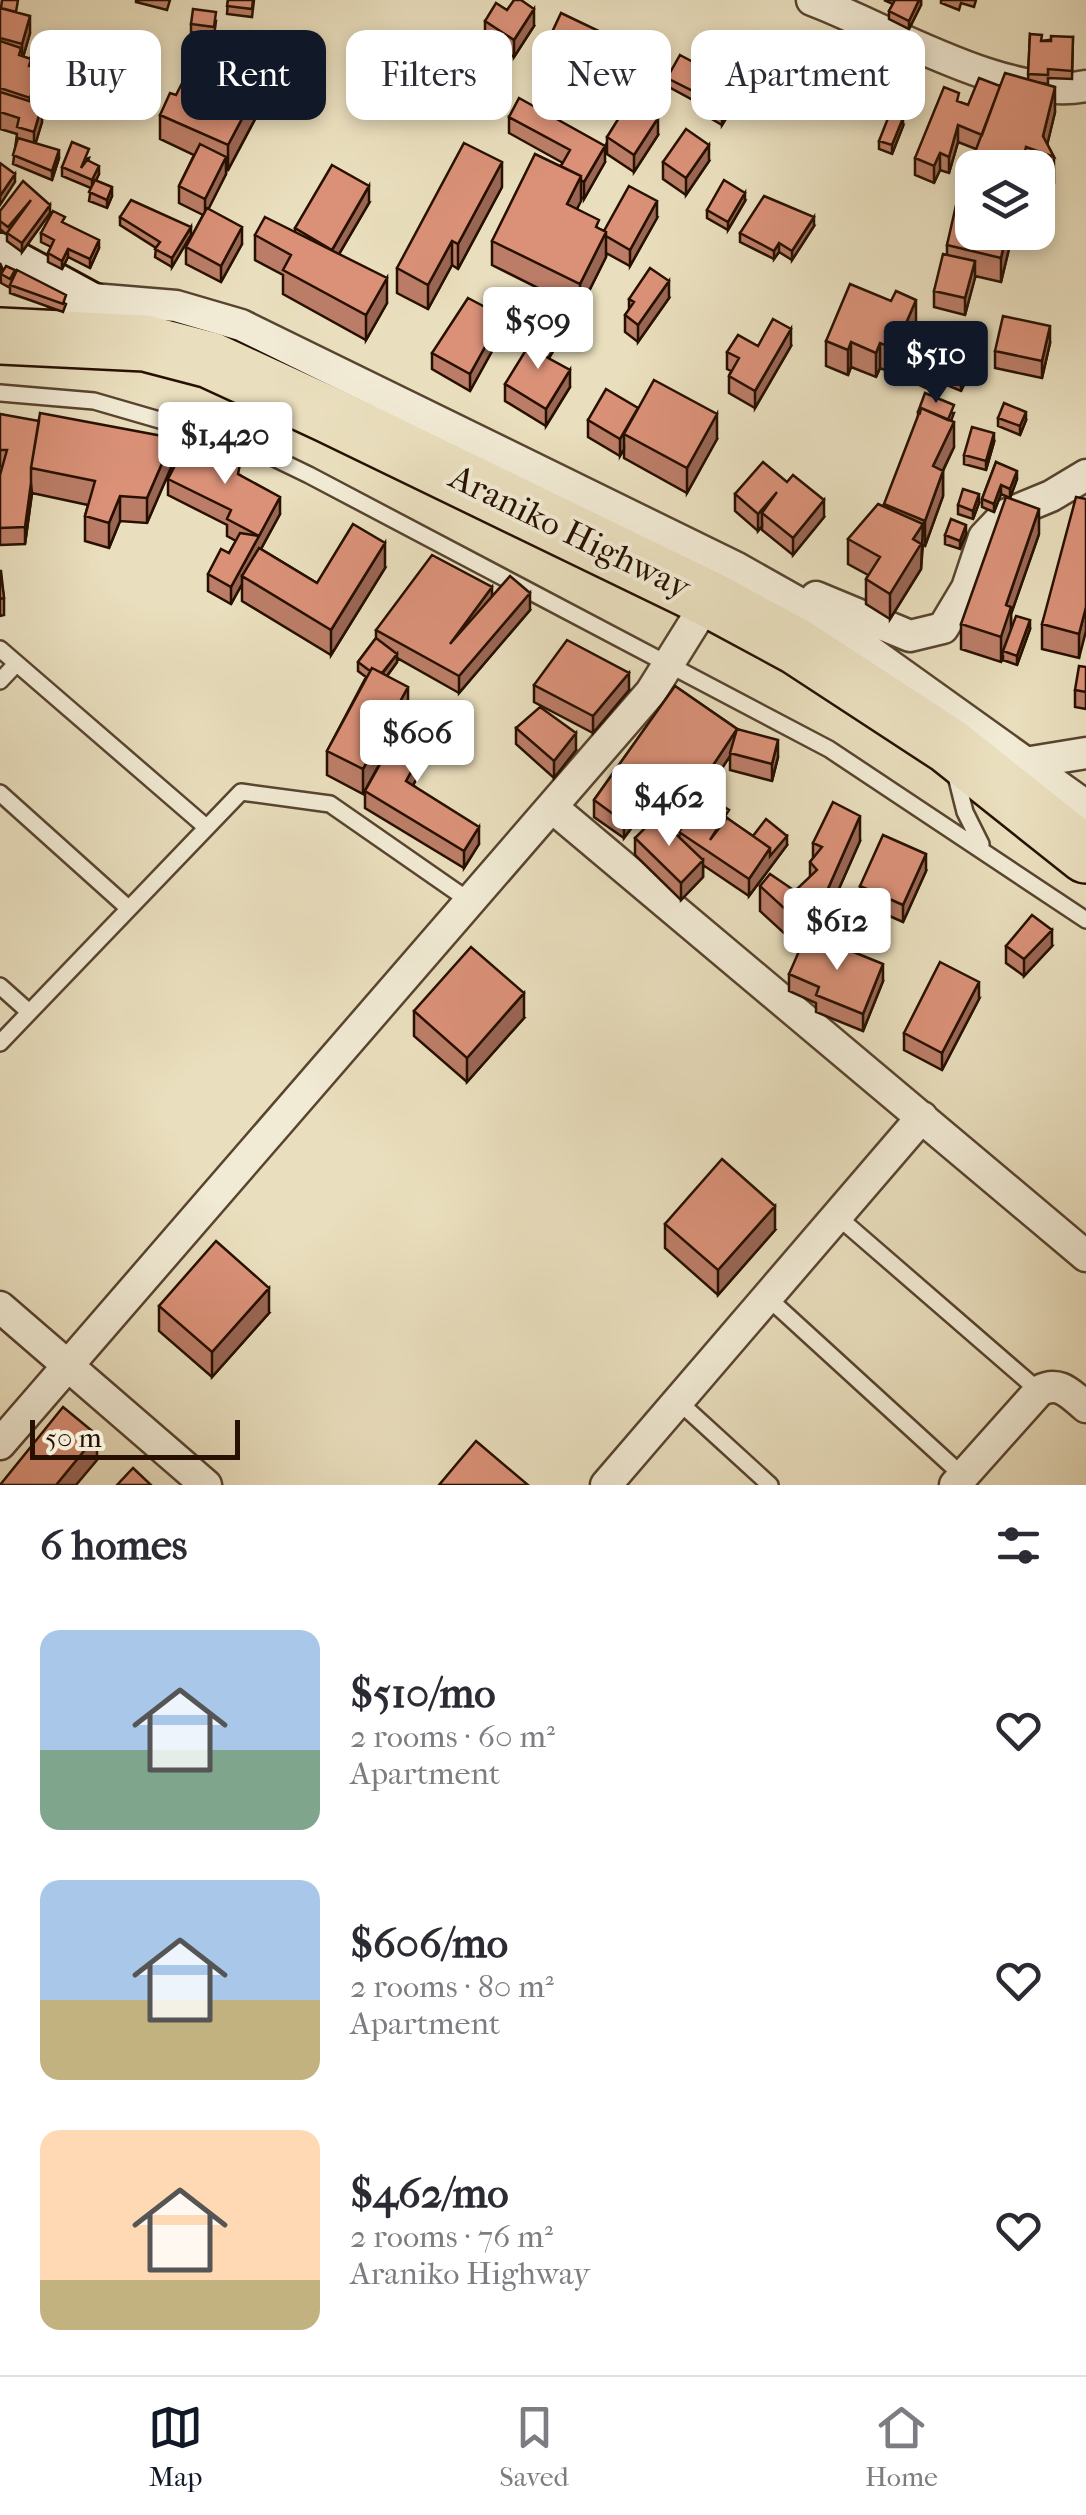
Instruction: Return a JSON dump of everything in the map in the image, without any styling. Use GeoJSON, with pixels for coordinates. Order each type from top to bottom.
{"type":"FeatureCollection","features":[{"type":"Feature","properties":{"kind":"highway","name":"Araniko Highway"},"geometry":{"type":"LineString","coordinates":[[0,336],[145,343],[210,360],[517,483],[723,583],[796,646],[949,746],[1014,773],[1086,855]]}},
{"type":"Feature","properties":{"kind":"main road"},"geometry":{"type":"LineString","coordinates":[[0,256],[129,325],[145,343]]}},
{"type":"Feature","properties":{"kind":"street"},"geometry":{"type":"LineString","coordinates":[[812,0],[982,73],[1024,86],[1086,86]]}},
{"type":"Feature","properties":{"kind":"street"},"geometry":{"type":"LineString","coordinates":[[79,298],[176,306],[241,325],[517,483]]}},
{"type":"Feature","properties":{"kind":"street"},"geometry":{"type":"LineString","coordinates":[[723,583],[910,636],[943,628],[967,588],[984,537],[1005,515],[1051,496],[1086,475]]}},
{"type":"Feature","properties":{"kind":"street"},"geometry":{"type":"LineString","coordinates":[[0,1444],[553,808],[672,665],[723,583]]}},
{"type":"Feature","properties":{"kind":"street"},"geometry":{"type":"LineString","coordinates":[[723,583],[815,612],[1014,773],[1086,806]]}},
{"type":"Feature","properties":{"kind":"street"},"geometry":{"type":"LineString","coordinates":[[1014,773],[1086,753]]}},
{"type":"Feature","properties":{"kind":"street"},"geometry":{"type":"LineString","coordinates":[[553,808],[1086,1256]]}},
{"type":"Feature","properties":{"kind":"street"},"geometry":{"type":"LineString","coordinates":[[606,1485],[922,1117]]}},
{"type":"Feature","properties":{"kind":"street"},"geometry":{"type":"LineString","coordinates":[[0,1307],[206,1485]]}},
{"type":"Feature","properties":{"kind":"street"},"geometry":{"type":"LineString","coordinates":[[959,1480],[1039,1391],[1050,1385],[1062,1387],[1086,1407]]}},
{"type":"Feature","properties":{"kind":"lane"},"geometry":{"type":"LineString","coordinates":[[0,393],[94,401],[249,446],[829,749],[1086,920]]}},
{"type":"Feature","properties":{"kind":"lane"},"geometry":{"type":"LineString","coordinates":[[0,649],[206,828]]}},
{"type":"Feature","properties":{"kind":"lane"},"geometry":{"type":"LineString","coordinates":[[0,682],[16,664]]}},
{"type":"Feature","properties":{"kind":"lane"},"geometry":{"type":"LineString","coordinates":[[949,746],[965,812],[983,848]]}},
{"type":"Feature","properties":{"kind":"lane"},"geometry":{"type":"LineString","coordinates":[[0,1042],[241,792],[330,804],[471,902]]}},
{"type":"Feature","properties":{"kind":"lane"},"geometry":{"type":"LineString","coordinates":[[0,793],[127,906]]}},
{"type":"Feature","properties":{"kind":"lane"},"geometry":{"type":"LineString","coordinates":[[0,986],[28,1011]]}},
{"type":"Feature","properties":{"kind":"lane"},"geometry":{"type":"LineString","coordinates":[[837,1216],[1039,1391]]}},
{"type":"Feature","properties":{"kind":"lane"},"geometry":{"type":"LineString","coordinates":[[767,1297],[959,1480]]}},
{"type":"Feature","properties":{"kind":"lane"},"geometry":{"type":"LineString","coordinates":[[678,1401],[770,1485]]}},
{"type":"Feature","properties":{"kind":"building"},"geometry":{"type":"Polygon","coordinates":[[[2,0],[18,0],[16,12],[1,8],[2,0]]]}},
{"type":"Feature","properties":{"kind":"building"},"geometry":{"type":"Polygon","coordinates":[[[228,0],[253,0],[252,9],[227,6],[228,0]]]}},
{"type":"Feature","properties":{"kind":"building"},"geometry":{"type":"Polygon","coordinates":[[[514,0],[534,9],[514,40],[512,30],[499,30],[485,21],[496,3],[507,10],[514,0]]]}},
{"type":"Feature","properties":{"kind":"building"},"geometry":{"type":"Polygon","coordinates":[[[895,0],[919,0],[909,21],[889,11],[895,0]]]}},
{"type":"Feature","properties":{"kind":"building"},"geometry":{"type":"Polygon","coordinates":[[[0,8],[30,16],[22,44],[0,38],[0,8]]]}},
{"type":"Feature","properties":{"kind":"building"},"geometry":{"type":"Polygon","coordinates":[[[193,9],[216,12],[214,27],[191,24],[193,9]]]}},
{"type":"Feature","properties":{"kind":"building"},"geometry":{"type":"Polygon","coordinates":[[[561,13],[597,30],[553,30],[561,13]]]}},
{"type":"Feature","properties":{"kind":"building"},"geometry":{"type":"Polygon","coordinates":[[[1030,34],[1042,35],[1041,41],[1051,41],[1051,36],[1073,37],[1072,71],[1048,69],[1048,75],[1028,74],[1030,34]]]}},
{"type":"Feature","properties":{"kind":"building"},"geometry":{"type":"Polygon","coordinates":[[[0,41],[21,48],[19,55],[30,59],[30,98],[0,88],[0,41]]]}},
{"type":"Feature","properties":{"kind":"building"},"geometry":{"type":"Polygon","coordinates":[[[680,55],[691,61],[691,90],[671,80],[671,71],[680,55]]]}},
{"type":"Feature","properties":{"kind":"building"},"geometry":{"type":"Polygon","coordinates":[[[1005,73],[1055,87],[1043,136],[1050,150],[976,150],[1005,73]]]}},
{"type":"Feature","properties":{"kind":"building"},"geometry":{"type":"Polygon","coordinates":[[[979,78],[1000,86],[982,135],[958,125],[949,157],[940,153],[934,166],[915,158],[944,87],[959,93],[957,101],[968,105],[979,78]]]}},
{"type":"Feature","properties":{"kind":"building"},"geometry":{"type":"Polygon","coordinates":[[[181,85],[181,120],[241,120],[228,145],[161,115],[170,93],[176,95],[181,85]]]}},
{"type":"Feature","properties":{"kind":"building"},"geometry":{"type":"Polygon","coordinates":[[[0,92],[30,101],[30,120],[38,120],[34,132],[17,127],[19,118],[0,112],[0,92]]]}},
{"type":"Feature","properties":{"kind":"building"},"geometry":{"type":"Polygon","coordinates":[[[519,98],[532,105],[532,120],[558,120],[605,146],[584,182],[581,176],[561,166],[570,150],[512,119],[519,98]]]}},
{"type":"Feature","properties":{"kind":"building"},"geometry":{"type":"Polygon","coordinates":[[[618,120],[657,120],[634,155],[607,137],[618,120]]]}},
{"type":"Feature","properties":{"kind":"building"},"geometry":{"type":"Polygon","coordinates":[[[887,120],[902,120],[892,145],[879,141],[887,120]]]}},
{"type":"Feature","properties":{"kind":"building"},"geometry":{"type":"Polygon","coordinates":[[[686,129],[709,145],[686,178],[663,162],[686,129]]]}},
{"type":"Feature","properties":{"kind":"building"},"geometry":{"type":"Polygon","coordinates":[[[18,138],[59,150],[52,171],[13,155],[18,138]]]}},
{"type":"Feature","properties":{"kind":"building"},"geometry":{"type":"Polygon","coordinates":[[[72,142],[89,149],[81,168],[87,160],[99,166],[92,180],[62,167],[72,142]]]}},
{"type":"Feature","properties":{"kind":"building"},"geometry":{"type":"Polygon","coordinates":[[[464,143],[502,162],[458,244],[452,241],[428,285],[397,268],[464,143]]]}},
{"type":"Feature","properties":{"kind":"building"},"geometry":{"type":"Polygon","coordinates":[[[200,144],[226,157],[205,199],[179,186],[200,144]]]}},
{"type":"Feature","properties":{"kind":"building"},"geometry":{"type":"Polygon","coordinates":[[[535,154],[581,176],[567,204],[599,220],[596,227],[606,232],[580,284],[492,241],[535,154]]]}},
{"type":"Feature","properties":{"kind":"building"},"geometry":{"type":"Polygon","coordinates":[[[0,163],[15,174],[0,196],[0,163]]]}},
{"type":"Feature","properties":{"kind":"building"},"geometry":{"type":"Polygon","coordinates":[[[332,165],[369,186],[332,250],[295,228],[332,165]]]}},
{"type":"Feature","properties":{"kind":"building"},"geometry":{"type":"Polygon","coordinates":[[[95,180],[112,187],[107,200],[89,192],[95,180]]]}},
{"type":"Feature","properties":{"kind":"building"},"geometry":{"type":"Polygon","coordinates":[[[724,180],[745,193],[728,222],[707,210],[724,180]]]}},
{"type":"Feature","properties":{"kind":"building"},"geometry":{"type":"Polygon","coordinates":[[[23,181],[50,205],[22,243],[7,233],[31,200],[8,227],[0,221],[0,211],[23,181]]]}},
{"type":"Feature","properties":{"kind":"building"},"geometry":{"type":"Polygon","coordinates":[[[629,186],[657,201],[630,250],[604,231],[629,186]]]}},
{"type":"Feature","properties":{"kind":"building"},"geometry":{"type":"Polygon","coordinates":[[[764,196],[814,217],[792,251],[779,243],[774,251],[740,233],[764,196]]]}},
{"type":"Feature","properties":{"kind":"building"},"geometry":{"type":"Polygon","coordinates":[[[131,200],[191,227],[172,258],[155,249],[160,242],[120,217],[131,200]]]}},
{"type":"Feature","properties":{"kind":"building"},"geometry":{"type":"Polygon","coordinates":[[[207,208],[242,227],[221,266],[186,247],[207,208]]]}},
{"type":"Feature","properties":{"kind":"building"},"geometry":{"type":"Polygon","coordinates":[[[955,210],[955,247],[947,245],[955,210]]]}},
{"type":"Feature","properties":{"kind":"building"},"geometry":{"type":"Polygon","coordinates":[[[53,211],[65,217],[62,222],[99,240],[90,259],[68,249],[62,261],[48,253],[54,240],[41,233],[53,211]]]}},
{"type":"Feature","properties":{"kind":"building"},"geometry":{"type":"Polygon","coordinates":[[[265,217],[387,278],[366,315],[283,270],[291,255],[255,235],[265,217]]]}},
{"type":"Feature","properties":{"kind":"building"},"geometry":{"type":"Polygon","coordinates":[[[968,250],[1003,250],[1001,258],[968,250]]]}},
{"type":"Feature","properties":{"kind":"building"},"geometry":{"type":"Polygon","coordinates":[[[943,254],[975,261],[965,298],[934,291],[943,254]]]}},
{"type":"Feature","properties":{"kind":"building"},"geometry":{"type":"Polygon","coordinates":[[[6,266],[15,270],[10,279],[1,274],[6,266]]]}},
{"type":"Feature","properties":{"kind":"building"},"geometry":{"type":"Polygon","coordinates":[[[650,268],[669,281],[638,325],[625,315],[634,302],[629,299],[650,268]]]}},
{"type":"Feature","properties":{"kind":"building"},"geometry":{"type":"Polygon","coordinates":[[[17,270],[66,295],[63,304],[10,285],[17,270]]]}},
{"type":"Feature","properties":{"kind":"building"},"geometry":{"type":"Polygon","coordinates":[[[850,284],[891,301],[896,291],[916,300],[895,349],[880,343],[876,353],[851,342],[848,350],[826,341],[850,284]]]}},
{"type":"Feature","properties":{"kind":"building"},"geometry":{"type":"Polygon","coordinates":[[[468,298],[502,316],[470,374],[432,353],[468,298]]]}},
{"type":"Feature","properties":{"kind":"building"},"geometry":{"type":"Polygon","coordinates":[[[520,298],[538,308],[523,332],[505,321],[520,298]]]}},
{"type":"Feature","properties":{"kind":"building"},"geometry":{"type":"Polygon","coordinates":[[[1003,316],[1050,326],[1042,361],[995,351],[1003,316]]]}},
{"type":"Feature","properties":{"kind":"building"},"geometry":{"type":"Polygon","coordinates":[[[773,319],[791,329],[755,391],[729,376],[739,358],[727,352],[738,335],[758,346],[773,319]]]}},
{"type":"Feature","properties":{"kind":"building"},"geometry":{"type":"Polygon","coordinates":[[[542,324],[555,331],[541,354],[570,370],[546,409],[505,384],[542,324]]]}},
{"type":"Feature","properties":{"kind":"building"},"geometry":{"type":"Polygon","coordinates":[[[931,334],[948,342],[951,334],[965,341],[959,353],[969,357],[961,374],[942,366],[937,376],[917,367],[931,334]]]}},
{"type":"Feature","properties":{"kind":"building"},"geometry":{"type":"Polygon","coordinates":[[[654,380],[717,414],[687,468],[624,434],[654,380]]]}},
{"type":"Feature","properties":{"kind":"building"},"geometry":{"type":"Polygon","coordinates":[[[606,389],[638,408],[620,439],[588,420],[606,389]]]}},
{"type":"Feature","properties":{"kind":"building"},"geometry":{"type":"Polygon","coordinates":[[[925,393],[954,405],[948,420],[921,408],[918,412],[925,393]]]}},
{"type":"Feature","properties":{"kind":"building"},"geometry":{"type":"Polygon","coordinates":[[[1004,403],[1026,412],[1020,426],[998,418],[1004,403]]]}},
{"type":"Feature","properties":{"kind":"building"},"geometry":{"type":"Polygon","coordinates":[[[921,408],[954,422],[933,466],[943,471],[925,521],[884,504],[921,408]]]}},
{"type":"Feature","properties":{"kind":"building"},"geometry":{"type":"Polygon","coordinates":[[[40,413],[173,438],[147,498],[120,496],[109,523],[85,516],[95,481],[31,468],[40,413]]]}},
{"type":"Feature","properties":{"kind":"building"},"geometry":{"type":"Polygon","coordinates":[[[0,414],[39,421],[25,527],[0,528],[0,475],[7,450],[0,450],[0,414]]]}},
{"type":"Feature","properties":{"kind":"building"},"geometry":{"type":"Polygon","coordinates":[[[972,427],[994,433],[986,461],[964,455],[972,427]]]}},
{"type":"Feature","properties":{"kind":"building"},"geometry":{"type":"Polygon","coordinates":[[[187,442],[240,464],[238,474],[280,497],[259,536],[227,519],[231,510],[168,479],[187,442]]]}},
{"type":"Feature","properties":{"kind":"building"},"geometry":{"type":"Polygon","coordinates":[[[763,462],[787,482],[793,475],[824,500],[793,538],[762,513],[777,492],[758,514],[735,494],[763,462]]]}},
{"type":"Feature","properties":{"kind":"building"},"geometry":{"type":"Polygon","coordinates":[[[996,462],[1017,471],[1010,489],[1001,485],[994,504],[982,499],[996,462]]]}},
{"type":"Feature","properties":{"kind":"building"},"geometry":{"type":"Polygon","coordinates":[[[963,489],[979,494],[973,511],[958,505],[963,489]]]}},
{"type":"Feature","properties":{"kind":"building"},"geometry":{"type":"Polygon","coordinates":[[[1006,497],[1039,509],[1006,605],[1011,607],[1001,637],[961,624],[1006,497]]]}},
{"type":"Feature","properties":{"kind":"building"},"geometry":{"type":"Polygon","coordinates":[[[1076,497],[1086,499],[1086,607],[1079,634],[1042,624],[1076,497]]]}},
{"type":"Feature","properties":{"kind":"building"},"geometry":{"type":"Polygon","coordinates":[[[878,504],[923,524],[913,539],[921,544],[890,594],[866,579],[880,557],[848,539],[878,504]]]}},
{"type":"Feature","properties":{"kind":"building"},"geometry":{"type":"Polygon","coordinates":[[[951,519],[966,525],[960,541],[945,535],[951,519]]]}},
{"type":"Feature","properties":{"kind":"building"},"geometry":{"type":"Polygon","coordinates":[[[353,524],[385,543],[331,630],[242,576],[259,548],[317,583],[353,524]]]}},
{"type":"Feature","properties":{"kind":"building"},"geometry":{"type":"Polygon","coordinates":[[[240,533],[259,536],[231,587],[208,574],[221,549],[229,553],[240,533]]]}},
{"type":"Feature","properties":{"kind":"building"},"geometry":{"type":"Polygon","coordinates":[[[432,555],[492,587],[450,644],[510,576],[530,593],[459,676],[376,630],[432,555]]]}},
{"type":"Feature","properties":{"kind":"building"},"geometry":{"type":"Polygon","coordinates":[[[0,571],[4,598],[0,599],[0,571]]]}},
{"type":"Feature","properties":{"kind":"building"},"geometry":{"type":"Polygon","coordinates":[[[1016,616],[1030,620],[1017,656],[1003,651],[1016,616]]]}},
{"type":"Feature","properties":{"kind":"building"},"geometry":{"type":"Polygon","coordinates":[[[376,638],[397,654],[382,673],[372,668],[370,671],[358,662],[376,638]]]}},
{"type":"Feature","properties":{"kind":"building"},"geometry":{"type":"Polygon","coordinates":[[[567,640],[629,673],[593,716],[534,685],[567,640]]]}},
{"type":"Feature","properties":{"kind":"building"},"geometry":{"type":"Polygon","coordinates":[[[1079,666],[1086,667],[1086,692],[1075,690],[1079,666]]]}},
{"type":"Feature","properties":{"kind":"building"},"geometry":{"type":"Polygon","coordinates":[[[372,668],[408,687],[363,769],[327,751],[372,668]]]}},
{"type":"Feature","properties":{"kind":"building"},"geometry":{"type":"Polygon","coordinates":[[[675,686],[737,729],[682,812],[649,791],[660,772],[624,822],[594,800],[675,686]]]}},
{"type":"Feature","properties":{"kind":"building"},"geometry":{"type":"Polygon","coordinates":[[[540,707],[576,733],[554,761],[516,728],[540,707]]]}},
{"type":"Feature","properties":{"kind":"building"},"geometry":{"type":"Polygon","coordinates":[[[411,709],[438,723],[406,781],[479,827],[464,851],[365,791],[411,709]]]}},
{"type":"Feature","properties":{"kind":"building"},"geometry":{"type":"Polygon","coordinates":[[[737,729],[778,740],[772,764],[730,753],[737,729]]]}},
{"type":"Feature","properties":{"kind":"building"},"geometry":{"type":"Polygon","coordinates":[[[703,794],[729,810],[710,840],[727,818],[770,848],[749,879],[679,832],[703,794]]]}},
{"type":"Feature","properties":{"kind":"building"},"geometry":{"type":"Polygon","coordinates":[[[833,802],[860,816],[819,909],[806,902],[797,920],[760,886],[770,874],[795,891],[817,870],[810,862],[822,847],[813,843],[833,802]]]}},
{"type":"Feature","properties":{"kind":"building"},"geometry":{"type":"Polygon","coordinates":[[[657,816],[703,860],[681,883],[635,838],[657,816]]]}},
{"type":"Feature","properties":{"kind":"building"},"geometry":{"type":"Polygon","coordinates":[[[766,819],[787,836],[770,856],[770,848],[753,836],[766,819]]]}},
{"type":"Feature","properties":{"kind":"building"},"geometry":{"type":"Polygon","coordinates":[[[883,835],[926,854],[903,905],[860,886],[883,835]]]}},
{"type":"Feature","properties":{"kind":"building"},"geometry":{"type":"Polygon","coordinates":[[[1032,915],[1052,930],[1024,959],[1006,946],[1032,915]]]}},
{"type":"Feature","properties":{"kind":"building"},"geometry":{"type":"Polygon","coordinates":[[[807,933],[883,964],[863,1014],[816,995],[819,987],[789,974],[807,933]]]}},
{"type":"Feature","properties":{"kind":"building"},"geometry":{"type":"Polygon","coordinates":[[[471,947],[524,993],[467,1058],[414,1011],[471,947]]]}},
{"type":"Feature","properties":{"kind":"building"},"geometry":{"type":"Polygon","coordinates":[[[940,962],[979,982],[942,1053],[904,1033],[940,962]]]}},
{"type":"Feature","properties":{"kind":"building"},"geometry":{"type":"Polygon","coordinates":[[[722,1159],[775,1206],[718,1270],[665,1224],[722,1159]]]}},
{"type":"Feature","properties":{"kind":"building"},"geometry":{"type":"Polygon","coordinates":[[[216,1241],[269,1288],[212,1352],[159,1306],[216,1241]]]}},
{"type":"Feature","properties":{"kind":"building"},"geometry":{"type":"Polygon","coordinates":[[[63,1407],[97,1435],[56,1485],[0,1485],[63,1407]]]}},
{"type":"Feature","properties":{"kind":"building"},"geometry":{"type":"Polygon","coordinates":[[[476,1441],[528,1485],[439,1485],[476,1441]]]}},
{"type":"Feature","properties":{"kind":"building"},"geometry":{"type":"Polygon","coordinates":[[[133,1468],[151,1485],[117,1485],[133,1468]]]}}]}
